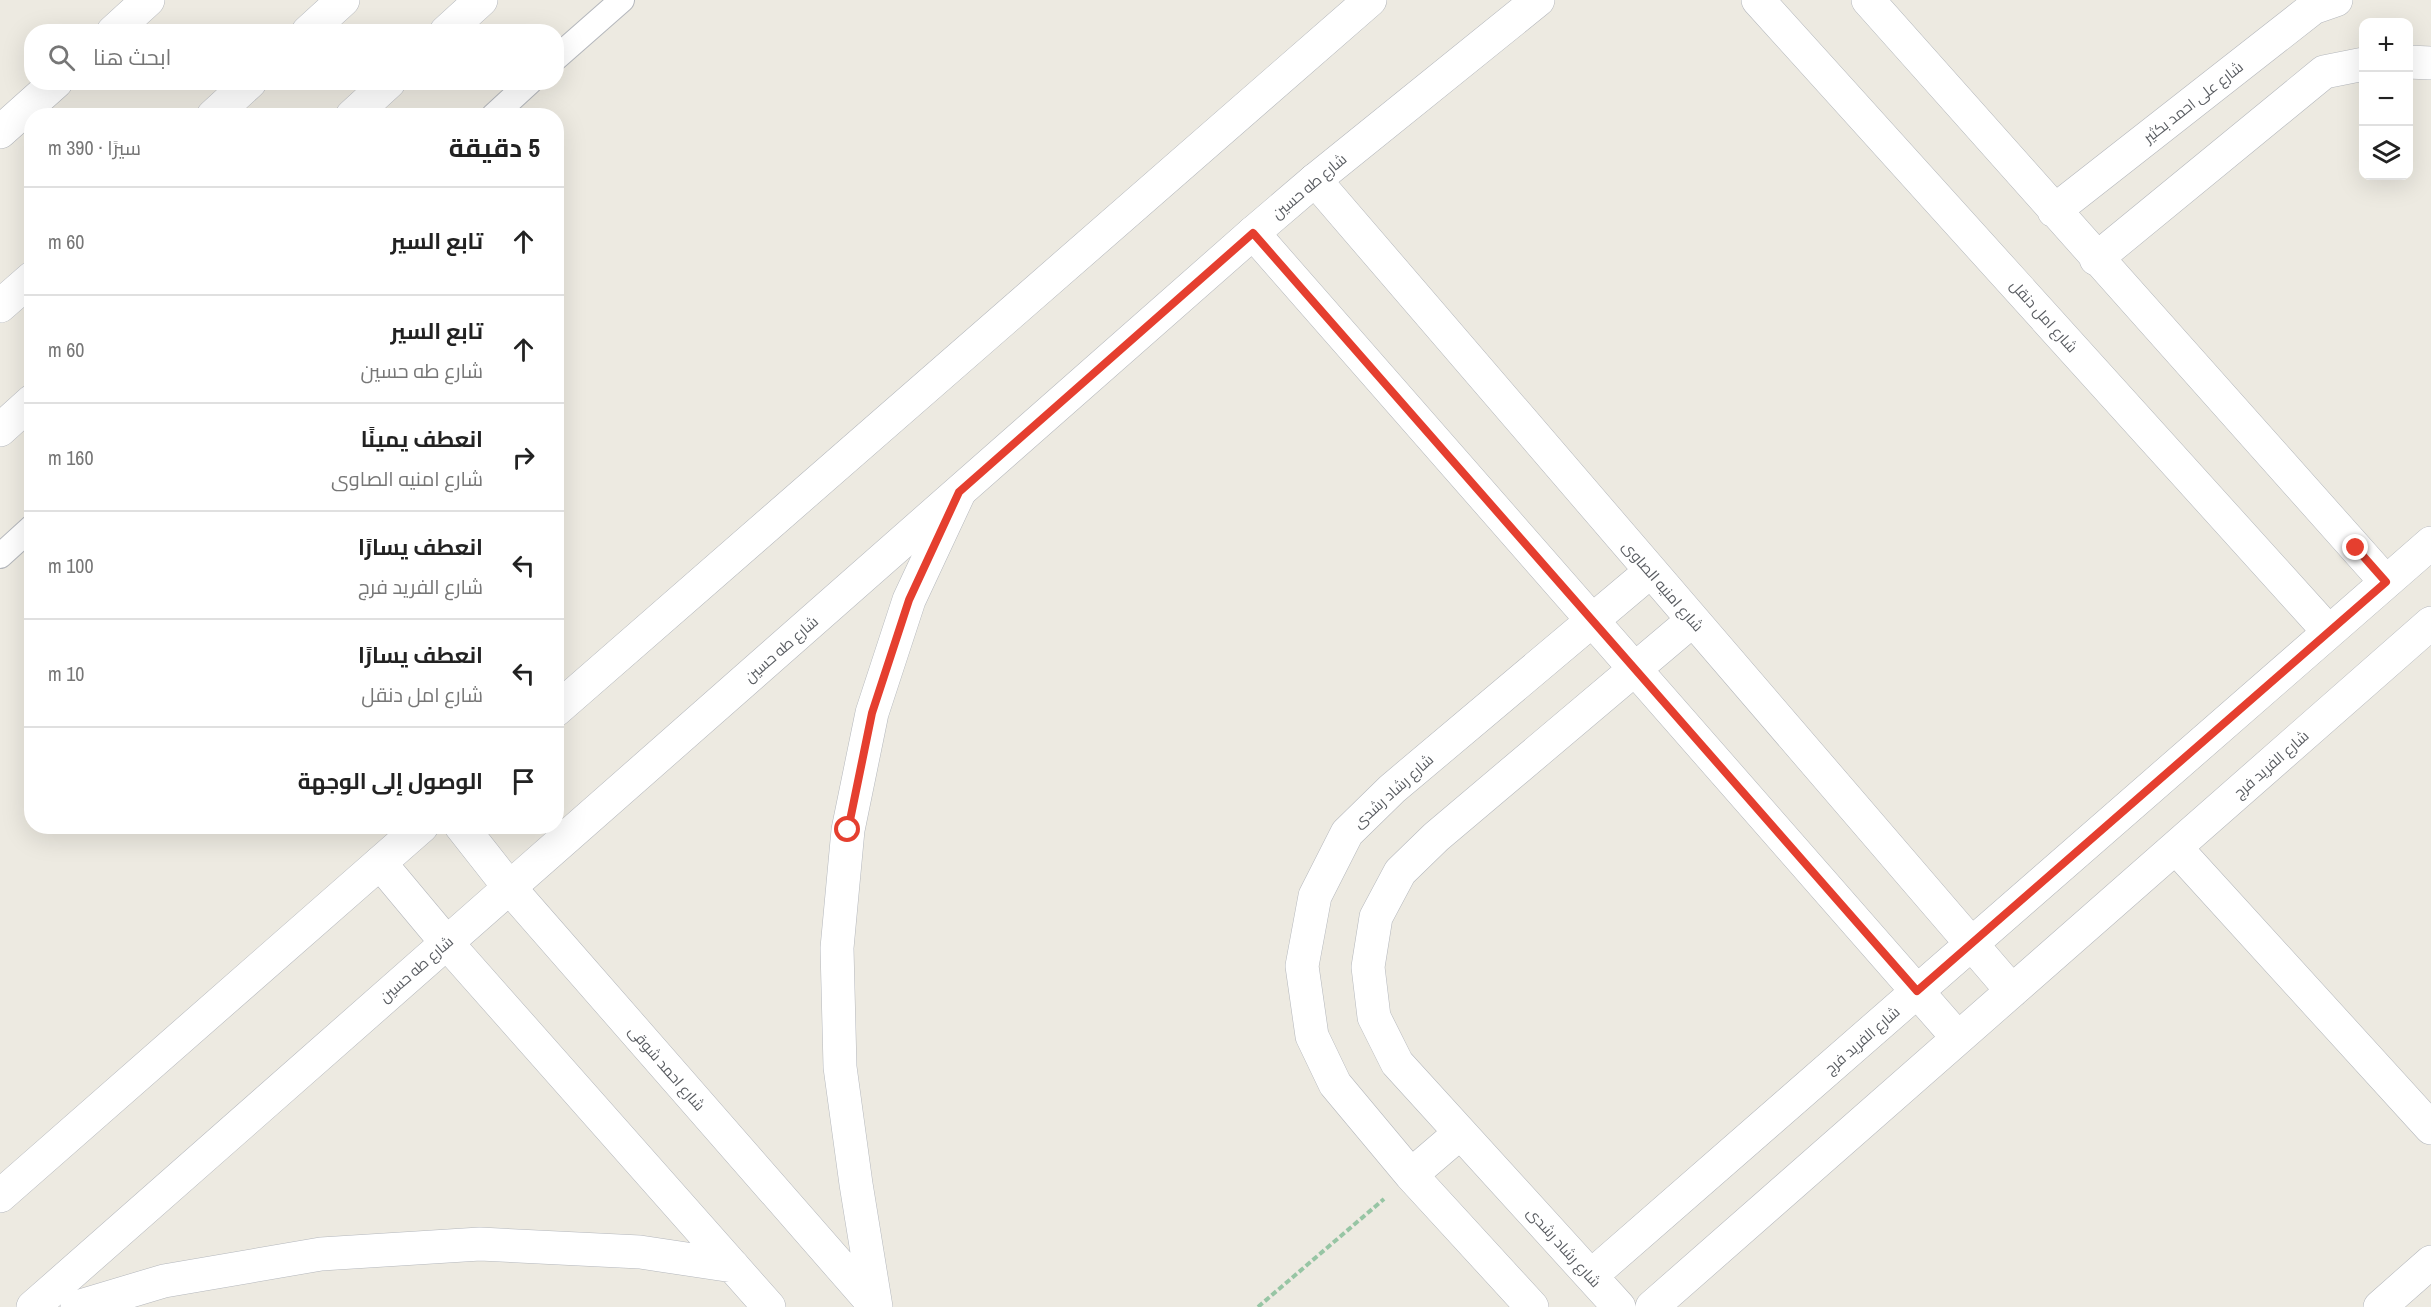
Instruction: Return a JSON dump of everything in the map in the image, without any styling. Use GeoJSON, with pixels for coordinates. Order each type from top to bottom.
{"type":"FeatureCollection","features":[{"type":"Feature","properties":{"kind":"street"},"geometry":{"type":"LineString","coordinates":[[122,24],[148,0]]}},
{"type":"Feature","properties":{"kind":"street"},"geometry":{"type":"LineString","coordinates":[[317,24],[343,0]]}},
{"type":"Feature","properties":{"kind":"street"},"geometry":{"type":"LineString","coordinates":[[455,24],[481,0]]}},
{"type":"Feature","properties":{"kind":"street"},"geometry":{"type":"LineString","coordinates":[[564,703],[1370,0]]}},
{"type":"Feature","properties":{"kind":"street","name":"شارع طه حسين"},"geometry":{"type":"LineString","coordinates":[[33,1307],[1253,233],[1538,0]]}},
{"type":"Feature","properties":{"kind":"street","name":"شارع امل دنقل"},"geometry":{"type":"LineString","coordinates":[[1758,0],[2329,632]]}},
{"type":"Feature","properties":{"kind":"street"},"geometry":{"type":"LineString","coordinates":[[1868,0],[2096,259],[2386,582]]}},
{"type":"Feature","properties":{"kind":"street","name":"شارع على احمد بكثير"},"geometry":{"type":"LineString","coordinates":[[2054,211],[2313,8],[2336,0]]}},
{"type":"Feature","properties":{"kind":"street"},"geometry":{"type":"LineString","coordinates":[[2413,62],[2431,63]]}},
{"type":"Feature","properties":{"kind":"street"},"geometry":{"type":"LineString","coordinates":[[2096,259],[2324,72],[2359,65]]}},
{"type":"Feature","properties":{"kind":"street"},"geometry":{"type":"LineString","coordinates":[[27,108],[47,90]]}},
{"type":"Feature","properties":{"kind":"street"},"geometry":{"type":"LineString","coordinates":[[222,108],[241,90]]}},
{"type":"Feature","properties":{"kind":"street"},"geometry":{"type":"LineString","coordinates":[[361,108],[380,90]]}},
{"type":"Feature","properties":{"kind":"street"},"geometry":{"type":"LineString","coordinates":[[0,132],[24,111]]}},
{"type":"Feature","properties":{"kind":"street","name":"شارع امنيه الصاوى"},"geometry":{"type":"LineString","coordinates":[[1315,180],[2012,992]]}},
{"type":"Feature","properties":{"kind":"street"},"geometry":{"type":"LineString","coordinates":[[1253,233],[1958,1038]]}},
{"type":"Feature","properties":{"kind":"street"},"geometry":{"type":"LineString","coordinates":[[0,306],[24,285]]}},
{"type":"Feature","properties":{"kind":"street"},"geometry":{"type":"LineString","coordinates":[[0,430],[24,408]]}},
{"type":"Feature","properties":{"kind":"street"},"geometry":{"type":"LineString","coordinates":[[876,1307],[840,1067],[837,948],[848,830],[872,713],[905,612],[959,492]]}},
{"type":"Feature","properties":{"kind":"street","name":"شارع الفريد فرج"},"geometry":{"type":"LineString","coordinates":[[1591,1276],[2431,543]]}},
{"type":"Feature","properties":{"kind":"street","name":"شارع رشاد رشدى"},"geometry":{"type":"LineString","coordinates":[[1532,1307],[1412,1174],[1335,1084],[1312,1036],[1302,966],[1315,896],[1347,833],[1377,803],[1651,572]]}},
{"type":"Feature","properties":{"kind":"street","name":"شارع رشاد رشدى"},"geometry":{"type":"LineString","coordinates":[[1620,1307],[1397,1063],[1374,1017],[1368,967],[1376,917],[1400,872],[1436,837],[1693,620]]}},
{"type":"Feature","properties":{"kind":"street","name":"شارع الفريد فرج"},"geometry":{"type":"LineString","coordinates":[[1652,1307],[2431,624]]}},
{"type":"Feature","properties":{"kind":"street"},"geometry":{"type":"LineString","coordinates":[[0,1196],[413,834]]}},
{"type":"Feature","properties":{"kind":"street","name":"شارع احمد شوقى"},"geometry":{"type":"LineString","coordinates":[[467,834],[509,887],[876,1307]]}},
{"type":"Feature","properties":{"kind":"street"},"geometry":{"type":"LineString","coordinates":[[2176,848],[2431,1128]]}},
{"type":"Feature","properties":{"kind":"street"},"geometry":{"type":"LineString","coordinates":[[380,863],[446,942],[769,1307]]}},
{"type":"Feature","properties":{"kind":"street"},"geometry":{"type":"LineString","coordinates":[[1412,1174],[1460,1133]]}},
{"type":"Feature","properties":{"kind":"street"},"geometry":{"type":"LineString","coordinates":[[77,1307],[164,1281],[321,1254],[480,1244],[640,1252],[733,1266]]}},
{"type":"Feature","properties":{"kind":"street"},"geometry":{"type":"LineString","coordinates":[[2380,1307],[2431,1262]]}},
{"type":"Feature","properties":{"kind":"lane"},"geometry":{"type":"LineString","coordinates":[[564,51],[622,0]]}},
{"type":"Feature","properties":{"kind":"lane"},"geometry":{"type":"LineString","coordinates":[[502,108],[521,90]]}},
{"type":"Feature","properties":{"kind":"lane"},"geometry":{"type":"LineString","coordinates":[[0,555],[24,534]]}},
{"type":"Feature","properties":{"kind":"path"},"geometry":{"type":"LineString","coordinates":[[1258,1307],[1412,1174]]}},
{"type":"Feature","properties":{"kind":"route"},"geometry":{"type":"LineString","coordinates":[[848,830],[872,713],[909,600],[959,492],[1253,233],[1917,991],[2386,582],[2356,548]]}}]}
